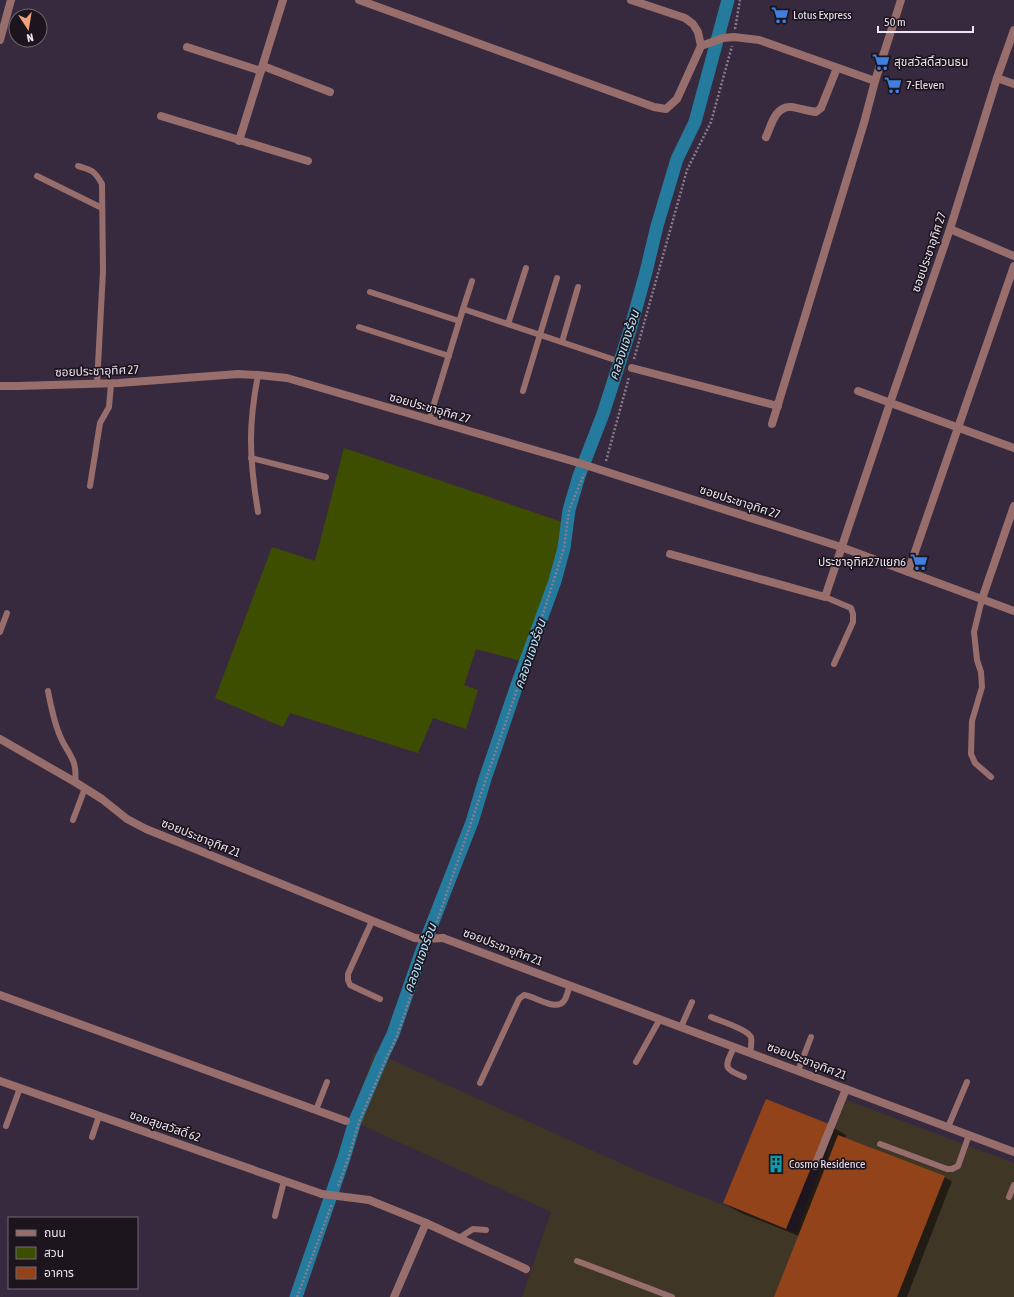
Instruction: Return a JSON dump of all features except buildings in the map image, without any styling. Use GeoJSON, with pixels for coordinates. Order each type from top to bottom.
{"type":"FeatureCollection","features":[{"type":"Feature","properties":{"kind":"street"},"geometry":{"type":"LineString","coordinates":[[0,40],[12,0]]}},
{"type":"Feature","properties":{"kind":"street"},"geometry":{"type":"LineString","coordinates":[[239,140],[283,0]]}},
{"type":"Feature","properties":{"kind":"street"},"geometry":{"type":"LineString","coordinates":[[359,0],[654,107],[666,109],[677,99],[704,44],[723,38],[734,37],[758,40],[875,82]]}},
{"type":"Feature","properties":{"kind":"street"},"geometry":{"type":"LineString","coordinates":[[631,0],[685,18],[693,24],[704,44]]}},
{"type":"Feature","properties":{"kind":"street"},"geometry":{"type":"LineString","coordinates":[[772,424],[901,0]]}},
{"type":"Feature","properties":{"kind":"street","name":"ซอยประชาอุทิศ 27"},"geometry":{"type":"LineString","coordinates":[[841,547],[950,229],[997,78],[1014,30]]}},
{"type":"Feature","properties":{"kind":"street"},"geometry":{"type":"LineString","coordinates":[[187,46],[262,68],[330,92]]}},
{"type":"Feature","properties":{"kind":"street"},"geometry":{"type":"LineString","coordinates":[[766,137],[777,113],[782,108],[790,107],[816,112],[821,108],[837,68]]}},
{"type":"Feature","properties":{"kind":"street"},"geometry":{"type":"LineString","coordinates":[[997,78],[1014,84]]}},
{"type":"Feature","properties":{"kind":"street"},"geometry":{"type":"LineString","coordinates":[[161,116],[308,161]]}},
{"type":"Feature","properties":{"kind":"street"},"geometry":{"type":"LineString","coordinates":[[950,229],[1014,256]]}},
{"type":"Feature","properties":{"kind":"street"},"geometry":{"type":"LineString","coordinates":[[908,572],[1014,266]]}},
{"type":"Feature","properties":{"kind":"street"},"geometry":{"type":"LineString","coordinates":[[632,368],[778,406]]}},
{"type":"Feature","properties":{"kind":"street","name":"ซอยประชาอุทิศ 27"},"geometry":{"type":"LineString","coordinates":[[0,386],[111,384],[238,374],[258,374],[287,378],[588,466],[841,547],[1014,611]]}},
{"type":"Feature","properties":{"kind":"street"},"geometry":{"type":"LineString","coordinates":[[858,391],[1014,448]]}},
{"type":"Feature","properties":{"kind":"street"},"geometry":{"type":"LineString","coordinates":[[982,599],[1014,506]]}},
{"type":"Feature","properties":{"kind":"street"},"geometry":{"type":"LineString","coordinates":[[670,554],[825,597],[841,547]]}},
{"type":"Feature","properties":{"kind":"street","name":"ซอยประชาอุทิศ 21"},"geometry":{"type":"LineString","coordinates":[[0,739],[102,798],[127,819],[146,829],[415,938],[443,938],[1014,1152]]}},
{"type":"Feature","properties":{"kind":"street"},"geometry":{"type":"LineString","coordinates":[[0,995],[346,1121]]}},
{"type":"Feature","properties":{"kind":"street","name":"ซอยสุขสวัสดิ์ 62"},"geometry":{"type":"LineString","coordinates":[[0,1082],[322,1194],[369,1200],[426,1223],[526,1269]]}},
{"type":"Feature","properties":{"kind":"street"},"geometry":{"type":"LineString","coordinates":[[815,1166],[846,1089]]}},
{"type":"Feature","properties":{"kind":"street"},"geometry":{"type":"LineString","coordinates":[[394,1297],[426,1223]]}},
{"type":"Feature","properties":{"kind":"lane"},"geometry":{"type":"LineString","coordinates":[[78,166],[97,174],[102,184],[103,271],[97,384]]}},
{"type":"Feature","properties":{"kind":"lane"},"geometry":{"type":"LineString","coordinates":[[37,176],[102,208]]}},
{"type":"Feature","properties":{"kind":"lane"},"geometry":{"type":"LineString","coordinates":[[508,324],[526,268]]}},
{"type":"Feature","properties":{"kind":"lane"},"geometry":{"type":"LineString","coordinates":[[523,391],[556,278]]}},
{"type":"Feature","properties":{"kind":"lane"},"geometry":{"type":"LineString","coordinates":[[429,420],[472,281]]}},
{"type":"Feature","properties":{"kind":"lane"},"geometry":{"type":"LineString","coordinates":[[562,342],[578,287]]}},
{"type":"Feature","properties":{"kind":"lane"},"geometry":{"type":"LineString","coordinates":[[370,292],[459,321]]}},
{"type":"Feature","properties":{"kind":"lane"},"geometry":{"type":"LineString","coordinates":[[463,309],[612,359]]}},
{"type":"Feature","properties":{"kind":"lane"},"geometry":{"type":"LineString","coordinates":[[359,327],[449,356]]}},
{"type":"Feature","properties":{"kind":"lane"},"geometry":{"type":"LineString","coordinates":[[258,374],[252,407],[250,437],[253,484],[258,512]]}},
{"type":"Feature","properties":{"kind":"lane"},"geometry":{"type":"LineString","coordinates":[[90,486],[100,423],[109,407],[111,384]]}},
{"type":"Feature","properties":{"kind":"lane"},"geometry":{"type":"LineString","coordinates":[[251,458],[326,477]]}},
{"type":"Feature","properties":{"kind":"lane"},"geometry":{"type":"LineString","coordinates":[[825,597],[851,608],[853,614],[853,622],[834,664]]}},
{"type":"Feature","properties":{"kind":"lane"},"geometry":{"type":"LineString","coordinates":[[982,599],[974,632],[982,687],[972,721],[971,754],[975,762],[991,777]]}},
{"type":"Feature","properties":{"kind":"lane"},"geometry":{"type":"LineString","coordinates":[[0,632],[7,613]]}},
{"type":"Feature","properties":{"kind":"lane"},"geometry":{"type":"LineString","coordinates":[[48,692],[57,730],[74,762],[76,772],[75,782]]}},
{"type":"Feature","properties":{"kind":"lane"},"geometry":{"type":"LineString","coordinates":[[73,820],[85,788]]}},
{"type":"Feature","properties":{"kind":"lane"},"geometry":{"type":"LineString","coordinates":[[372,920],[348,974],[348,980],[350,985],[380,999]]}},
{"type":"Feature","properties":{"kind":"lane"},"geometry":{"type":"LineString","coordinates":[[480,1083],[519,999],[524,995],[531,996],[551,1005],[558,1005],[564,1002],[570,985]]}},
{"type":"Feature","properties":{"kind":"lane"},"geometry":{"type":"LineString","coordinates":[[681,1027],[692,1002]]}},
{"type":"Feature","properties":{"kind":"lane"},"geometry":{"type":"LineString","coordinates":[[711,1017],[746,1031],[750,1036],[751,1041],[750,1053]]}},
{"type":"Feature","properties":{"kind":"lane"},"geometry":{"type":"LineString","coordinates":[[636,1062],[660,1019]]}},
{"type":"Feature","properties":{"kind":"lane"},"geometry":{"type":"LineString","coordinates":[[798,1071],[811,1037]]}},
{"type":"Feature","properties":{"kind":"lane"},"geometry":{"type":"LineString","coordinates":[[734,1047],[727,1063],[727,1067],[730,1071],[744,1077]]}},
{"type":"Feature","properties":{"kind":"lane"},"geometry":{"type":"LineString","coordinates":[[316,1110],[327,1082]]}},
{"type":"Feature","properties":{"kind":"lane"},"geometry":{"type":"LineString","coordinates":[[948,1127],[967,1082]]}},
{"type":"Feature","properties":{"kind":"lane"},"geometry":{"type":"LineString","coordinates":[[6,1126],[20,1088]]}},
{"type":"Feature","properties":{"kind":"lane"},"geometry":{"type":"LineString","coordinates":[[92,1137],[99,1116]]}},
{"type":"Feature","properties":{"kind":"lane"},"geometry":{"type":"LineString","coordinates":[[880,1144],[947,1169],[952,1169],[958,1166],[968,1135]]}},
{"type":"Feature","properties":{"kind":"lane"},"geometry":{"type":"LineString","coordinates":[[275,1216],[284,1181]]}},
{"type":"Feature","properties":{"kind":"lane"},"geometry":{"type":"LineString","coordinates":[[1009,1197],[1014,1185]]}},
{"type":"Feature","properties":{"kind":"lane"},"geometry":{"type":"LineString","coordinates":[[459,1238],[473,1229],[486,1230]]}},
{"type":"Feature","properties":{"kind":"lane"},"geometry":{"type":"LineString","coordinates":[[577,1261],[672,1297]]}},
{"type":"Feature","properties":{"kind":"path"},"geometry":{"type":"LineString","coordinates":[[603,471],[687,170],[711,122],[734,37],[740,0]]}},
{"type":"Feature","properties":{"kind":"path"},"geometry":{"type":"LineString","coordinates":[[432,933],[540,622],[564,548],[569,510],[588,466]]}},
{"type":"Feature","properties":{"kind":"path"},"geometry":{"type":"LineString","coordinates":[[338,1188],[359,1122],[397,1036],[430,941]]}},
{"type":"Feature","properties":{"kind":"path"},"geometry":{"type":"LineString","coordinates":[[297,1297],[332,1203]]}},
{"type":"Feature","properties":{"kind":"shaded area"},"geometry":{"type":"Polygon","coordinates":[[[374,1052],[640,1172],[796,1232],[846,1100],[1014,1163],[1014,1297],[522,1297],[551,1212],[351,1120],[374,1052]]]}},
{"type":"Feature","properties":{"kind":"green space"},"geometry":{"type":"Polygon","coordinates":[[[344,448],[562,522],[564,533],[557,565],[521,661],[476,649],[464,685],[478,690],[466,729],[433,718],[418,753],[290,713],[283,727],[215,698],[272,547],[315,561],[344,448]]]}},
{"type":"Feature","properties":{"kind":"waterway","name":"คลองแจงร้อน"},"geometry":{"type":"LineString","coordinates":[[296,1297],[344,1158],[355,1121],[393,1034],[422,950],[472,822],[517,685],[555,581],[564,548],[569,510],[579,476],[603,414],[630,330],[657,226],[677,159],[695,122],[728,0]]}},
{"type":"Feature","properties":{"kind":"place","name":"Lotus Express"},"geometry":{"type":"Point","coordinates":[780,15]}},
{"type":"Feature","properties":{"kind":"place","name":"สุขสวัสดิ์สวนธน"},"geometry":{"type":"Point","coordinates":[881,62]}},
{"type":"Feature","properties":{"kind":"place","name":"7-Eleven"},"geometry":{"type":"Point","coordinates":[893,85]}},
{"type":"Feature","properties":{"kind":"place","name":"ประชาอุทิศ27แยก6"},"geometry":{"type":"Point","coordinates":[919,562]}},
{"type":"Feature","properties":{"kind":"place","name":"Cosmo Residence"},"geometry":{"type":"Point","coordinates":[776,1164]}}]}
